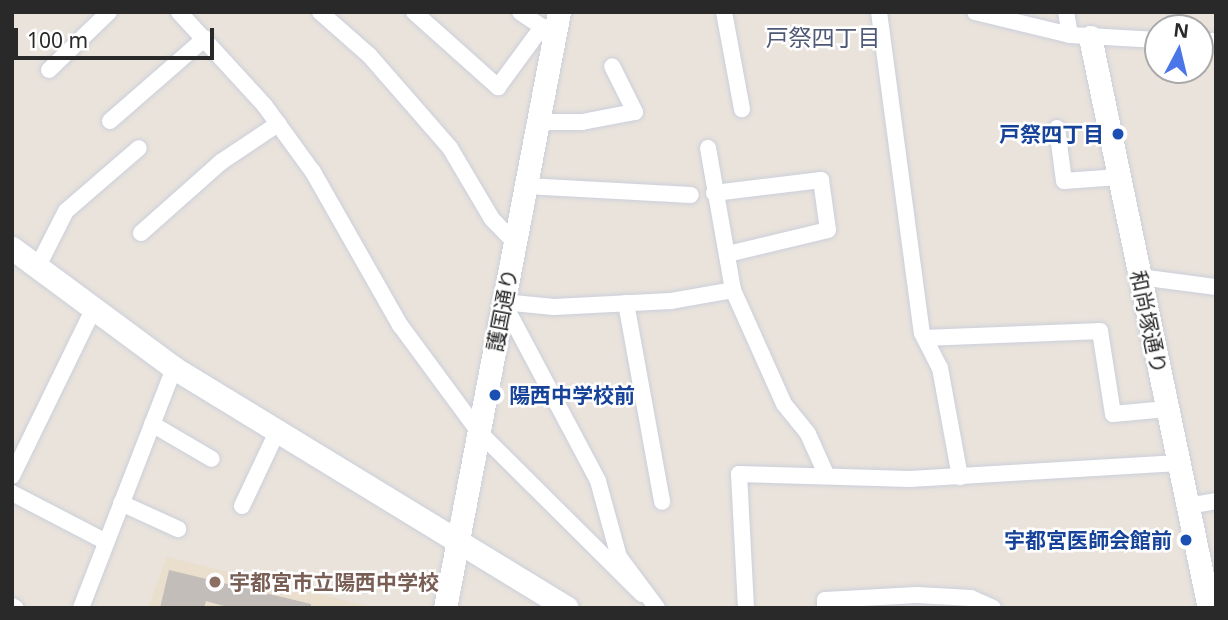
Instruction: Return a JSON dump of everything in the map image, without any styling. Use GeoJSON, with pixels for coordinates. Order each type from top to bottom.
{"type":"FeatureCollection","features":[{"type":"Feature","properties":{"kind":"street"},"geometry":{"type":"LineString","coordinates":[[49,70],[109,12]]}},
{"type":"Feature","properties":{"kind":"street"},"geometry":{"type":"LineString","coordinates":[[179,12],[205,38],[278,124],[346,222],[400,325],[479,432],[657,608]]}},
{"type":"Feature","properties":{"kind":"street"},"geometry":{"type":"LineString","coordinates":[[320,12],[369,55],[450,148],[492,219],[515,243]]}},
{"type":"Feature","properties":{"kind":"street"},"geometry":{"type":"LineString","coordinates":[[414,12],[498,87],[552,23],[520,12]]}},
{"type":"Feature","properties":{"kind":"street"},"geometry":{"type":"LineString","coordinates":[[724,12],[742,109]]}},
{"type":"Feature","properties":{"kind":"street"},"geometry":{"type":"LineString","coordinates":[[879,12],[925,338],[940,368],[960,477]]}},
{"type":"Feature","properties":{"kind":"street"},"geometry":{"type":"LineString","coordinates":[[975,12],[1080,36],[1144,39]]}},
{"type":"Feature","properties":{"kind":"street"},"geometry":{"type":"LineString","coordinates":[[1066,12],[1080,36]]}},
{"type":"Feature","properties":{"kind":"street","name":"護国通り"},"geometry":{"type":"LineString","coordinates":[[445,608],[538,122],[552,23]]}},
{"type":"Feature","properties":{"kind":"street","name":"和尚塚通り"},"geometry":{"type":"LineString","coordinates":[[1080,36],[1119,177],[1209,608]]}},
{"type":"Feature","properties":{"kind":"street"},"geometry":{"type":"LineString","coordinates":[[110,121],[205,38]]}},
{"type":"Feature","properties":{"kind":"street"},"geometry":{"type":"LineString","coordinates":[[538,122],[582,122],[635,112],[612,66]]}},
{"type":"Feature","properties":{"kind":"street"},"geometry":{"type":"LineString","coordinates":[[141,233],[221,162],[278,124]]}},
{"type":"Feature","properties":{"kind":"street"},"geometry":{"type":"LineString","coordinates":[[1057,128],[1064,181],[1119,177]]}},
{"type":"Feature","properties":{"kind":"street"},"geometry":{"type":"LineString","coordinates":[[39,264],[66,211],[139,148]]}},
{"type":"Feature","properties":{"kind":"street"},"geometry":{"type":"LineString","coordinates":[[708,148],[733,290],[784,404],[814,445],[827,476]]}},
{"type":"Feature","properties":{"kind":"street"},"geometry":{"type":"LineString","coordinates":[[714,193],[821,180],[828,230],[728,254]]}},
{"type":"Feature","properties":{"kind":"street"},"geometry":{"type":"LineString","coordinates":[[526,186],[691,195]]}},
{"type":"Feature","properties":{"kind":"street"},"geometry":{"type":"LineString","coordinates":[[12,248],[39,264],[174,368],[567,608]]}},
{"type":"Feature","properties":{"kind":"street"},"geometry":{"type":"LineString","coordinates":[[1140,277],[1216,287]]}},
{"type":"Feature","properties":{"kind":"street"},"geometry":{"type":"LineString","coordinates":[[503,302],[554,307],[626,303],[733,290]]}},
{"type":"Feature","properties":{"kind":"street"},"geometry":{"type":"LineString","coordinates":[[503,302],[598,481],[619,557],[642,594]]}},
{"type":"Feature","properties":{"kind":"street"},"geometry":{"type":"LineString","coordinates":[[626,303],[662,502]]}},
{"type":"Feature","properties":{"kind":"street"},"geometry":{"type":"LineString","coordinates":[[12,476],[18,447],[94,306]]}},
{"type":"Feature","properties":{"kind":"street"},"geometry":{"type":"LineString","coordinates":[[925,338],[1100,331],[1113,415],[1167,409]]}},
{"type":"Feature","properties":{"kind":"street"},"geometry":{"type":"LineString","coordinates":[[81,608],[174,368]]}},
{"type":"Feature","properties":{"kind":"street"},"geometry":{"type":"LineString","coordinates":[[152,424],[212,459]]}},
{"type":"Feature","properties":{"kind":"street"},"geometry":{"type":"LineString","coordinates":[[242,506],[276,432]]}},
{"type":"Feature","properties":{"kind":"street"},"geometry":{"type":"LineString","coordinates":[[746,608],[739,474],[960,477],[1179,463]]}},
{"type":"Feature","properties":{"kind":"street"},"geometry":{"type":"LineString","coordinates":[[12,493],[106,542]]}},
{"type":"Feature","properties":{"kind":"street"},"geometry":{"type":"LineString","coordinates":[[1188,506],[1216,501]]}},
{"type":"Feature","properties":{"kind":"street"},"geometry":{"type":"LineString","coordinates":[[121,503],[178,529]]}},
{"type":"Feature","properties":{"kind":"street"},"geometry":{"type":"LineString","coordinates":[[825,608],[825,600],[946,595],[993,608]]}},
{"type":"Feature","properties":{"kind":"shaded area","name":"宇都宮市立陽西中学校"},"geometry":{"type":"Polygon","coordinates":[[[167,557],[376,608],[148,608],[167,557]]]}},
{"type":"Feature","properties":{"kind":"building"},"geometry":{"type":"Polygon","coordinates":[[[169,570],[311,604],[311,608],[231,608],[206,601],[204,608],[160,608],[169,570]]]}},
{"type":"Feature","properties":{"kind":"place","name":"戸祭四丁目"},"geometry":{"type":"Point","coordinates":[1118,134]}},
{"type":"Feature","properties":{"kind":"place","name":"陽西中学校前"},"geometry":{"type":"Point","coordinates":[495,395]}},
{"type":"Feature","properties":{"kind":"place","name":"宇都宮医師会館前"},"geometry":{"type":"Point","coordinates":[1186,540]}},
{"type":"Feature","properties":{"kind":"place","name":"宇都宮市立陽西中学校"},"geometry":{"type":"Point","coordinates":[215,582]}},
{"type":"Feature","properties":{"kind":"district","name":"戸祭四丁目"},"geometry":{"type":"Point","coordinates":[823,37]}}]}
